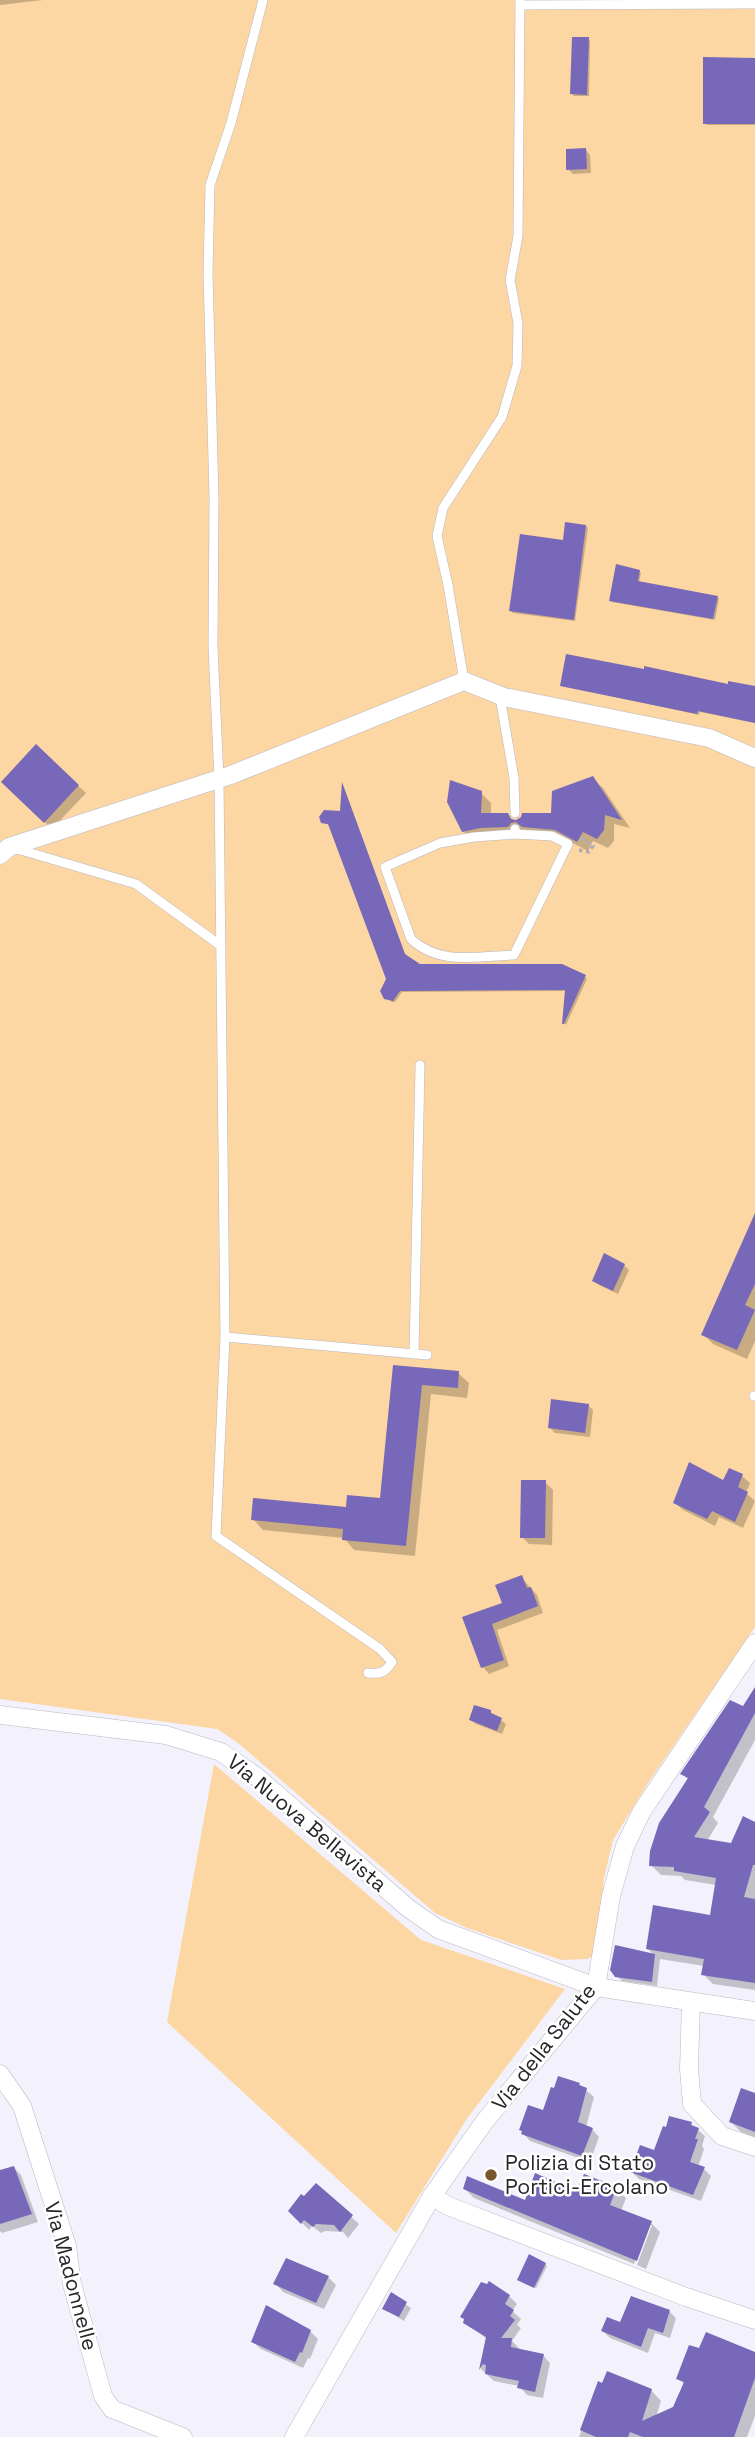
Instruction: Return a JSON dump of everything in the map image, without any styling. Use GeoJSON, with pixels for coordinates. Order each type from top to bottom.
{"type":"FeatureCollection","features":[{"type":"Feature","properties":{"kind":"street"},"geometry":{"type":"LineString","coordinates":[[4,851],[219,779],[464,681],[500,696],[709,738],[755,758]]}},
{"type":"Feature","properties":{"kind":"street","name":"Via della Salute"},"geometry":{"type":"LineString","coordinates":[[294,2437],[432,2196],[485,2121],[596,1987],[611,1896],[625,1846],[642,1811],[755,1643]]}},
{"type":"Feature","properties":{"kind":"street","name":"Via Nuova Bellavista"},"geometry":{"type":"LineString","coordinates":[[0,1715],[166,1735],[221,1752],[257,1777],[408,1908],[438,1929],[596,1987],[755,2011]]}},
{"type":"Feature","properties":{"kind":"street"},"geometry":{"type":"LineString","coordinates":[[691,2002],[689,2069],[692,2104],[722,2136],[755,2147]]}},
{"type":"Feature","properties":{"kind":"street","name":"Via Madonnelle"},"geometry":{"type":"LineString","coordinates":[[0,2074],[22,2106],[63,2234],[72,2284],[103,2396],[112,2409],[183,2437]]}},
{"type":"Feature","properties":{"kind":"street"},"geometry":{"type":"LineString","coordinates":[[432,2196],[473,2216],[686,2297],[755,2320]]}},
{"type":"Feature","properties":{"kind":"lane"},"geometry":{"type":"LineString","coordinates":[[262,0],[231,122],[210,185],[208,273],[214,498],[213,647],[219,779],[225,1337],[216,1536],[380,1649],[392,1662],[387,1670],[379,1674],[368,1673]]}},
{"type":"Feature","properties":{"kind":"lane"},"geometry":{"type":"LineString","coordinates":[[464,681],[437,536],[443,508],[502,417],[517,366],[518,323],[510,280],[518,236],[520,2],[755,4]]}},
{"type":"Feature","properties":{"kind":"lane"},"geometry":{"type":"LineString","coordinates":[[500,696],[514,778],[515,813]]}},
{"type":"Feature","properties":{"kind":"lane"},"geometry":{"type":"LineString","coordinates":[[515,832],[552,836],[568,844],[514,955],[447,957],[434,955],[421,948],[411,939],[385,867],[440,843],[474,837],[515,832]]}},
{"type":"Feature","properties":{"kind":"lane"},"geometry":{"type":"LineString","coordinates":[[4,851],[136,884],[221,946]]}},
{"type":"Feature","properties":{"kind":"lane"},"geometry":{"type":"LineString","coordinates":[[414,1354],[420,1065]]}},
{"type":"Feature","properties":{"kind":"lane"},"geometry":{"type":"LineString","coordinates":[[225,1337],[427,1355]]}},
{"type":"Feature","properties":{"kind":"path"},"geometry":{"type":"LineString","coordinates":[[568,844],[589,852],[592,843],[580,837]]}},
{"type":"Feature","properties":{"kind":"shaded area"},"geometry":{"type":"Polygon","coordinates":[[[0,0],[755,0],[755,1627],[648,1783],[613,1840],[604,1878],[597,1953],[588,1959],[561,1960],[467,1928],[435,1913],[238,1743],[217,1729],[0,1699],[0,0]]]}},
{"type":"Feature","properties":{"kind":"shaded area"},"geometry":{"type":"Polygon","coordinates":[[[214,1764],[421,1940],[565,1989],[466,2120],[396,2233],[167,2022],[214,1764]]]}},
{"type":"Feature","properties":{"kind":"building"},"geometry":{"type":"Polygon","coordinates":[[[572,37],[589,37],[587,95],[570,94],[572,37]]]}},
{"type":"Feature","properties":{"kind":"building"},"geometry":{"type":"Polygon","coordinates":[[[703,57],[755,58],[755,124],[703,124],[703,57]]]}},
{"type":"Feature","properties":{"kind":"building"},"geometry":{"type":"Polygon","coordinates":[[[586,148],[587,169],[566,170],[566,149],[586,148]]]}},
{"type":"Feature","properties":{"kind":"building"},"geometry":{"type":"Polygon","coordinates":[[[565,522],[586,525],[574,620],[509,611],[520,534],[563,540],[565,522]]]}},
{"type":"Feature","properties":{"kind":"building"},"geometry":{"type":"Polygon","coordinates":[[[616,564],[640,570],[638,581],[718,596],[713,619],[609,601],[616,564]]]}},
{"type":"Feature","properties":{"kind":"building"},"geometry":{"type":"Polygon","coordinates":[[[566,654],[644,669],[644,666],[728,684],[728,681],[755,686],[755,723],[560,686],[566,654]]]}},
{"type":"Feature","properties":{"kind":"building"},"geometry":{"type":"Polygon","coordinates":[[[36,744],[79,785],[44,823],[1,782],[36,744]]]}},
{"type":"Feature","properties":{"kind":"building"},"geometry":{"type":"Polygon","coordinates":[[[593,776],[622,820],[605,815],[604,830],[597,839],[583,832],[577,842],[555,830],[522,827],[516,822],[508,827],[462,832],[447,802],[450,780],[482,791],[481,813],[508,813],[511,819],[516,820],[522,813],[551,813],[552,791],[593,776]]]}},
{"type":"Feature","properties":{"kind":"building"},"geometry":{"type":"Polygon","coordinates":[[[342,782],[405,954],[420,964],[562,964],[586,975],[564,1024],[565,990],[400,991],[393,1001],[384,999],[380,991],[386,979],[328,824],[321,823],[319,817],[324,810],[340,811],[342,782]]]}},
{"type":"Feature","properties":{"kind":"building"},"geometry":{"type":"Polygon","coordinates":[[[755,1213],[755,1284],[745,1305],[755,1310],[737,1350],[701,1335],[755,1213]]]}},
{"type":"Feature","properties":{"kind":"building"},"geometry":{"type":"Polygon","coordinates":[[[604,1253],[625,1264],[613,1291],[592,1281],[604,1253]]]}},
{"type":"Feature","properties":{"kind":"building"},"geometry":{"type":"Polygon","coordinates":[[[393,1365],[459,1371],[458,1388],[422,1385],[406,1546],[342,1540],[343,1529],[251,1520],[253,1498],[346,1507],[347,1495],[380,1498],[393,1365]]]}},
{"type":"Feature","properties":{"kind":"building"},"geometry":{"type":"Polygon","coordinates":[[[551,1399],[589,1404],[585,1433],[548,1428],[551,1399]]]}},
{"type":"Feature","properties":{"kind":"building"},"geometry":{"type":"Polygon","coordinates":[[[689,1462],[723,1480],[729,1468],[743,1474],[738,1487],[748,1492],[735,1522],[712,1511],[707,1519],[673,1503],[689,1462]]]}},
{"type":"Feature","properties":{"kind":"building"},"geometry":{"type":"Polygon","coordinates":[[[521,1480],[546,1480],[545,1538],[520,1538],[521,1480]]]}},
{"type":"Feature","properties":{"kind":"building"},"geometry":{"type":"Polygon","coordinates":[[[522,1575],[527,1588],[531,1587],[538,1606],[492,1624],[504,1660],[481,1668],[462,1617],[502,1603],[495,1585],[522,1575]]]}},
{"type":"Feature","properties":{"kind":"building"},"geometry":{"type":"Polygon","coordinates":[[[755,1687],[755,1713],[704,1807],[710,1812],[694,1837],[731,1843],[743,1816],[755,1822],[755,1865],[744,1897],[755,1899],[755,1983],[701,1975],[704,1959],[646,1949],[653,1905],[710,1915],[716,1878],[674,1871],[674,1867],[649,1866],[650,1851],[659,1823],[688,1778],[680,1774],[730,1700],[743,1706],[755,1687]]]}},
{"type":"Feature","properties":{"kind":"building"},"geometry":{"type":"Polygon","coordinates":[[[474,1705],[491,1710],[491,1713],[502,1718],[497,1731],[469,1720],[474,1705]]]}},
{"type":"Feature","properties":{"kind":"building"},"geometry":{"type":"Polygon","coordinates":[[[615,1945],[655,1954],[652,1982],[615,1977],[610,1970],[615,1945]]]}},
{"type":"Feature","properties":{"kind":"building"},"geometry":{"type":"Polygon","coordinates":[[[558,2076],[587,2088],[578,2122],[593,2128],[582,2156],[521,2134],[522,2131],[519,2130],[528,2105],[543,2110],[558,2076]]]}},
{"type":"Feature","properties":{"kind":"building"},"geometry":{"type":"Polygon","coordinates":[[[741,2088],[755,2093],[755,2132],[729,2122],[741,2088]]]}},
{"type":"Feature","properties":{"kind":"building"},"geometry":{"type":"Polygon","coordinates":[[[669,2116],[692,2122],[691,2125],[699,2128],[690,2162],[705,2167],[693,2195],[630,2172],[640,2145],[654,2150],[669,2116]]]}},
{"type":"Feature","properties":{"kind":"building"},"geometry":{"type":"Polygon","coordinates":[[[14,2166],[32,2214],[0,2224],[0,2170],[14,2166]]]}},
{"type":"Feature","properties":{"kind":"building"},"geometry":{"type":"Polygon","coordinates":[[[535,2173],[576,2191],[584,2174],[617,2187],[610,2205],[652,2221],[637,2261],[463,2189],[467,2176],[525,2200],[535,2173]]]}},
{"type":"Feature","properties":{"kind":"building"},"geometry":{"type":"Polygon","coordinates":[[[316,2183],[353,2215],[340,2232],[334,2225],[316,2224],[313,2227],[304,2220],[301,2224],[288,2211],[301,2194],[304,2196],[316,2183]]]}},
{"type":"Feature","properties":{"kind":"building"},"geometry":{"type":"Polygon","coordinates":[[[529,2254],[546,2263],[534,2288],[517,2280],[529,2254]]]}},
{"type":"Feature","properties":{"kind":"building"},"geometry":{"type":"Polygon","coordinates":[[[286,2258],[329,2276],[316,2303],[273,2284],[286,2258]]]}},
{"type":"Feature","properties":{"kind":"building"},"geometry":{"type":"Polygon","coordinates":[[[489,2281],[510,2295],[505,2304],[514,2310],[510,2316],[515,2320],[501,2338],[512,2338],[511,2347],[544,2354],[535,2392],[517,2388],[519,2381],[485,2374],[486,2365],[483,2364],[479,2370],[486,2337],[463,2323],[464,2319],[460,2317],[481,2282],[487,2284],[489,2281]]]}},
{"type":"Feature","properties":{"kind":"building"},"geometry":{"type":"Polygon","coordinates":[[[391,2292],[407,2302],[399,2317],[382,2309],[391,2292]]]}},
{"type":"Feature","properties":{"kind":"building"},"geometry":{"type":"Polygon","coordinates":[[[631,2296],[670,2310],[663,2333],[648,2328],[641,2347],[601,2331],[607,2317],[620,2322],[631,2296]]]}},
{"type":"Feature","properties":{"kind":"building"},"geometry":{"type":"Polygon","coordinates":[[[266,2305],[311,2330],[302,2353],[300,2352],[295,2362],[251,2342],[266,2305]]]}},
{"type":"Feature","properties":{"kind":"building"},"geometry":{"type":"Polygon","coordinates":[[[706,2332],[755,2352],[755,2378],[734,2437],[643,2437],[630,2432],[628,2437],[596,2437],[580,2430],[598,2381],[602,2383],[607,2371],[652,2389],[642,2421],[673,2407],[684,2382],[676,2379],[689,2345],[699,2348],[706,2332]]]}},
{"type":"Feature","properties":{"kind":"place","name":"Polizia di Stato Portici-Ercolano"},"geometry":{"type":"Point","coordinates":[491,2175]}}]}
